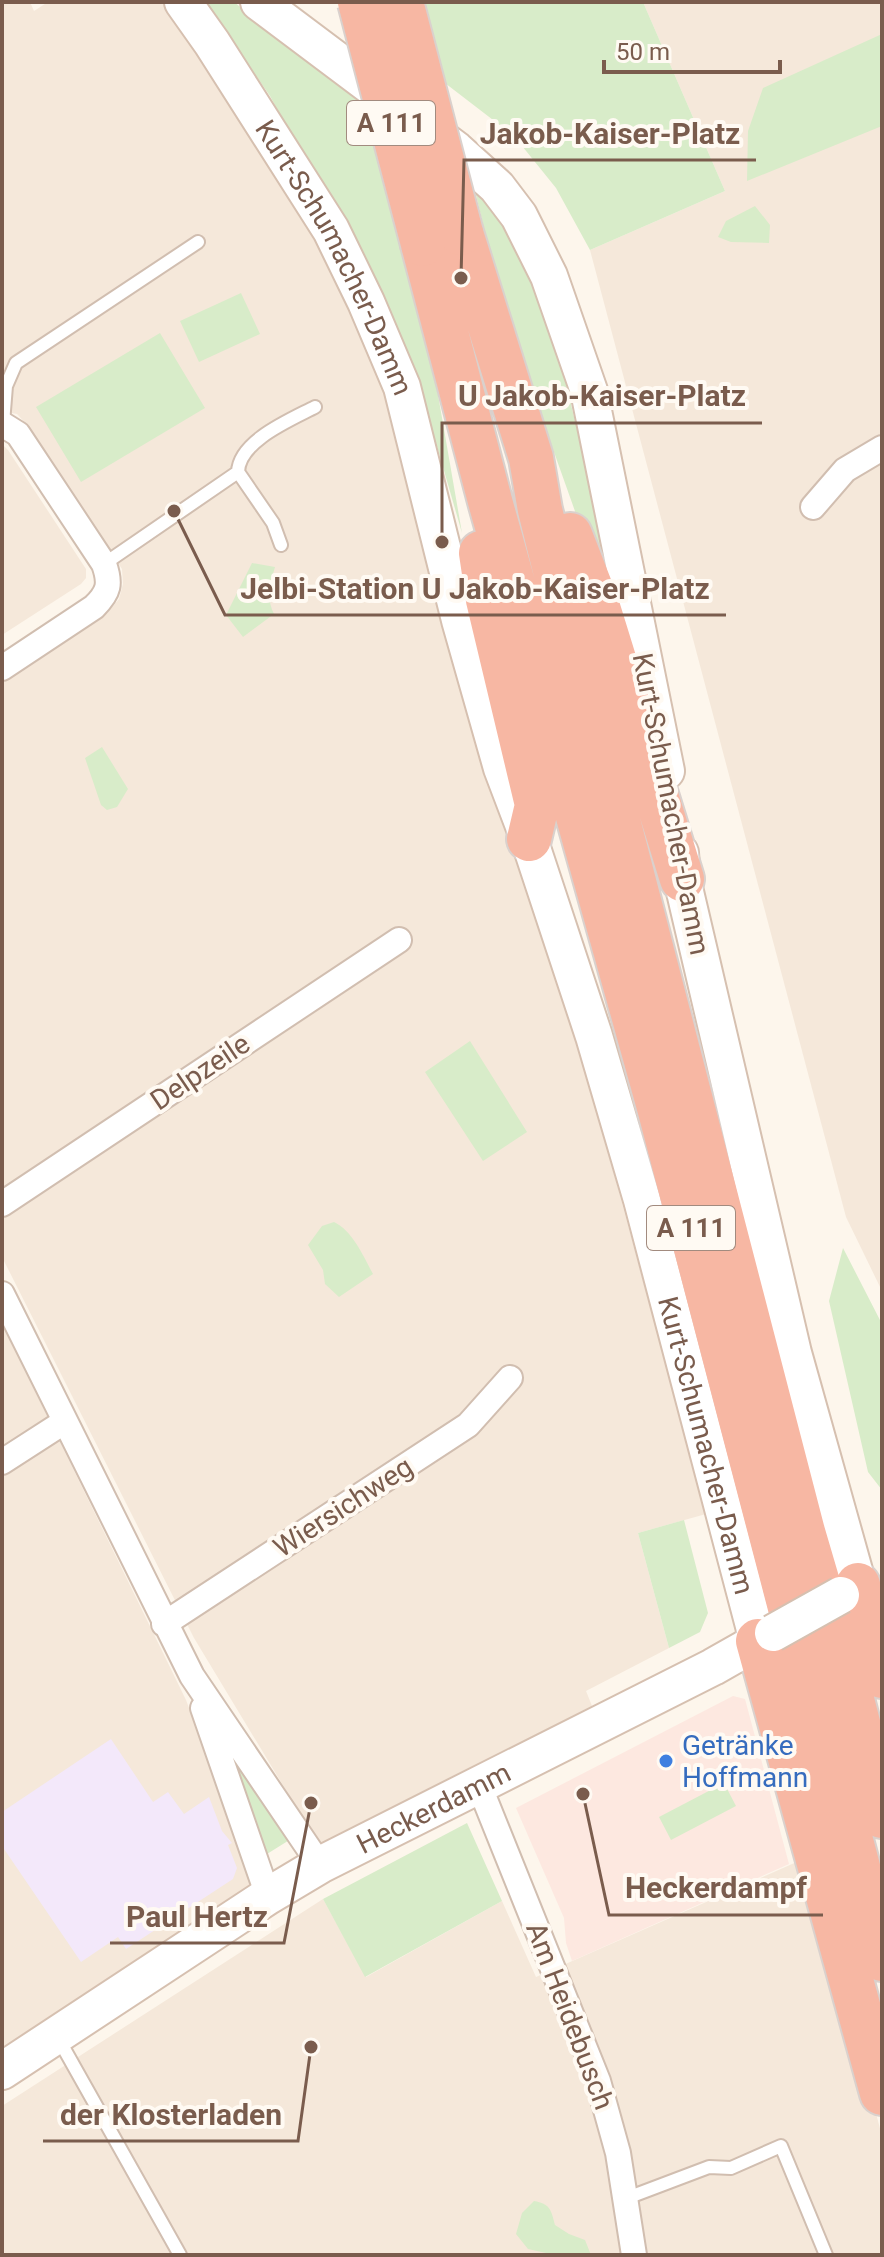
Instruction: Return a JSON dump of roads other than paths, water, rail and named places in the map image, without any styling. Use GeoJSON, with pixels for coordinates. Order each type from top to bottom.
{"type":"FeatureCollection","features":[{"type":"Feature","properties":{"kind":"highway","name":"A 111"},"geometry":{"type":"LineString","coordinates":[[360,2],[531,458],[540,510],[607,778],[799,1517],[882,1816]]}},
{"type":"Feature","properties":{"kind":"highway","name":"A 111"},"geometry":{"type":"LineString","coordinates":[[401,2],[457,255],[490,501],[659,1107],[882,1959]]}},
{"type":"Feature","properties":{"kind":"highway"},"geometry":{"type":"LineString","coordinates":[[531,458],[576,547],[597,604],[682,879]]}},
{"type":"Feature","properties":{"kind":"highway"},"geometry":{"type":"LineString","coordinates":[[490,501],[479,534],[488,600],[537,805],[529,839]]}},
{"type":"Feature","properties":{"kind":"highway"},"geometry":{"type":"LineString","coordinates":[[860,1584],[882,1676]]}},
{"type":"Feature","properties":{"kind":"highway"},"geometry":{"type":"LineString","coordinates":[[766,1637],[882,2093]]}},
{"type":"Feature","properties":{"kind":"main road","name":"Kurt-Schumacher-Damm"},"geometry":{"type":"LineString","coordinates":[[183,2],[331,230],[396,373],[502,768],[529,839],[594,1036],[766,1637]]}},
{"type":"Feature","properties":{"kind":"main road","name":"Kurt-Schumacher-Damm"},"geometry":{"type":"LineString","coordinates":[[259,2],[456,150],[497,187],[519,216],[549,276],[589,391],[678,829],[682,879],[793,1353],[860,1584]]}},
{"type":"Feature","properties":{"kind":"main road","name":"Heckerdamm"},"geometry":{"type":"LineString","coordinates":[[2,2071],[320,1865],[713,1667],[860,1584]]}},
{"type":"Feature","properties":{"kind":"street"},"geometry":{"type":"LineString","coordinates":[[2,668],[94,607],[107,594],[110,580],[104,564],[18,434],[3,423]]}},
{"type":"Feature","properties":{"kind":"street"},"geometry":{"type":"LineString","coordinates":[[813,507],[845,470],[882,448]]}},
{"type":"Feature","properties":{"kind":"street","name":"Delpzeile"},"geometry":{"type":"LineString","coordinates":[[2,1204],[399,940]]}},
{"type":"Feature","properties":{"kind":"street"},"geometry":{"type":"LineString","coordinates":[[2,1294],[192,1676],[320,1865]]}},
{"type":"Feature","properties":{"kind":"street","name":"Wiersichweg"},"geometry":{"type":"LineString","coordinates":[[164,1624],[468,1425],[510,1378]]}},
{"type":"Feature","properties":{"kind":"street"},"geometry":{"type":"LineString","coordinates":[[2,1462],[64,1422]]}},
{"type":"Feature","properties":{"kind":"street"},"geometry":{"type":"LineString","coordinates":[[192,1676],[268,1896]]}},
{"type":"Feature","properties":{"kind":"street","name":"Am Heidebusch"},"geometry":{"type":"LineString","coordinates":[[479,1785],[598,2081],[627,2198],[634,2255]]}},
{"type":"Feature","properties":{"kind":"lane"},"geometry":{"type":"LineString","coordinates":[[3,423],[6,386],[16,363],[198,242]]}},
{"type":"Feature","properties":{"kind":"lane"},"geometry":{"type":"LineString","coordinates":[[281,545],[273,523],[238,472],[239,464],[249,446],[315,407]]}},
{"type":"Feature","properties":{"kind":"lane"},"geometry":{"type":"LineString","coordinates":[[104,564],[238,472]]}},
{"type":"Feature","properties":{"kind":"lane"},"geometry":{"type":"LineString","coordinates":[[56,2035],[180,2255]]}},
{"type":"Feature","properties":{"kind":"lane"},"geometry":{"type":"LineString","coordinates":[[627,2198],[709,2167],[731,2168],[781,2146],[826,2255]]}},
{"type":"Feature","properties":{"kind":"place","name":"Jakob-Kaiser-Platz"},"geometry":{"type":"Point","coordinates":[461,278]}},
{"type":"Feature","properties":{"kind":"place","name":"Jelbi-Station U Jakob-Kaiser-Platz"},"geometry":{"type":"Point","coordinates":[174,511]}},
{"type":"Feature","properties":{"kind":"place","name":"U Jakob-Kaiser-Platz"},"geometry":{"type":"Point","coordinates":[442,542]}},
{"type":"Feature","properties":{"kind":"place","name":"Getränke Hoffmann"},"geometry":{"type":"Point","coordinates":[666,1761]}},
{"type":"Feature","properties":{"kind":"place","name":"Heckerdampf"},"geometry":{"type":"Point","coordinates":[583,1794]}},
{"type":"Feature","properties":{"kind":"place","name":"Paul Hertz"},"geometry":{"type":"Point","coordinates":[311,1803]}},
{"type":"Feature","properties":{"kind":"place","name":"der Klosterladen"},"geometry":{"type":"Point","coordinates":[311,2047]}}]}
